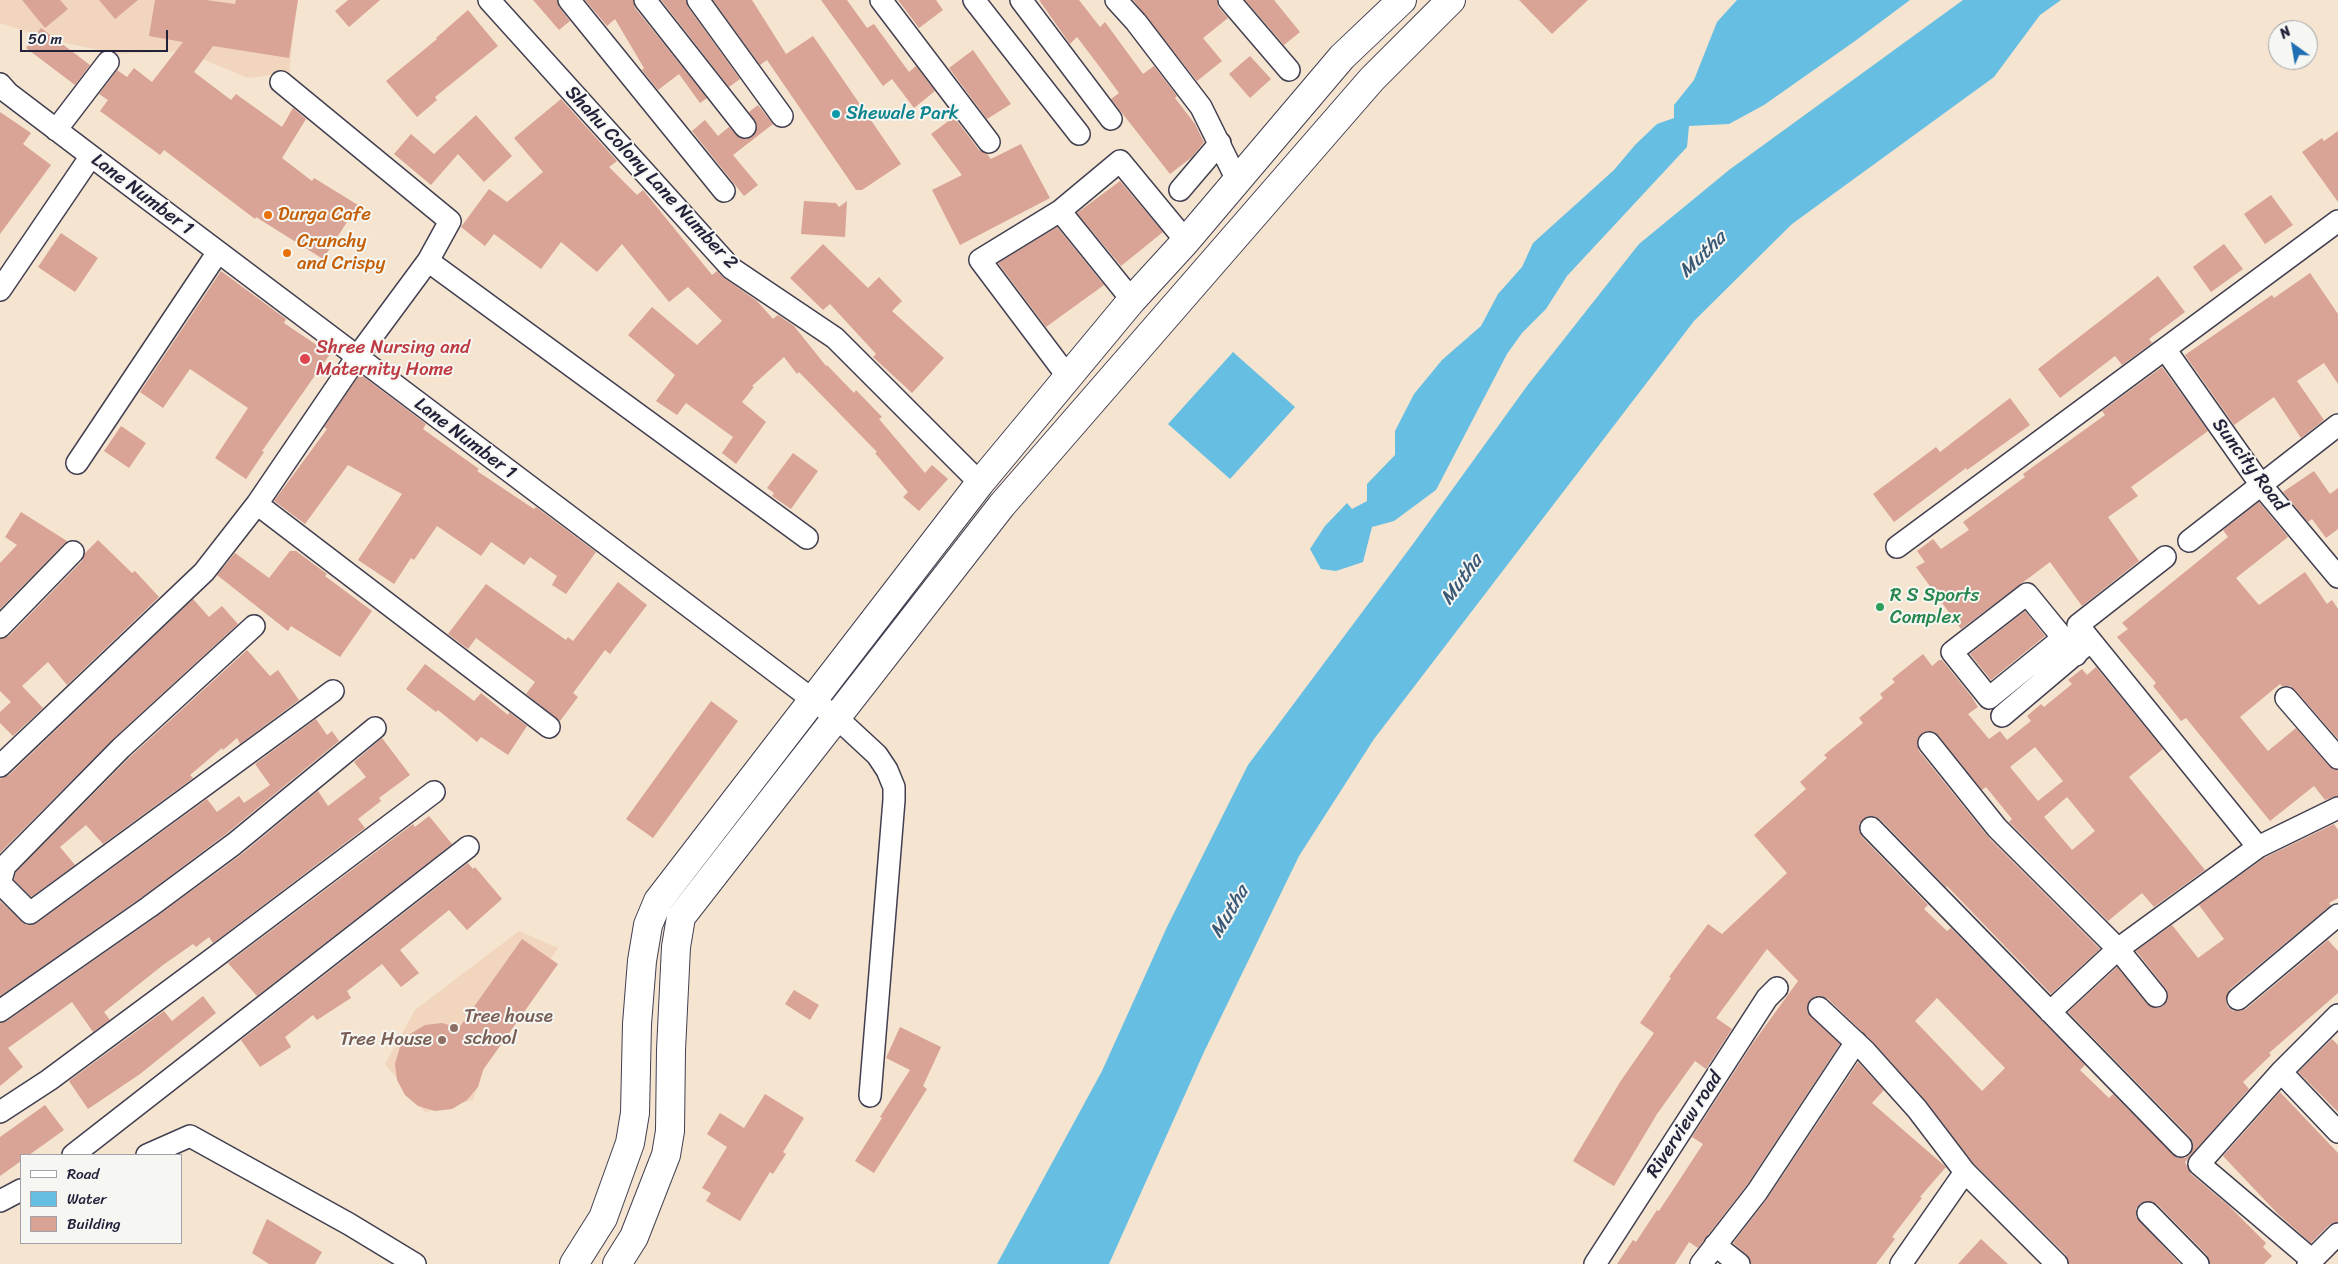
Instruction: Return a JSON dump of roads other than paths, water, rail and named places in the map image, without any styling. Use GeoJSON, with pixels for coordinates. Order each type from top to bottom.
{"type":"FeatureCollection","features":[{"type":"Feature","properties":{"kind":"street","name":"Shahu Colony Lane Number 2"},"geometry":{"type":"LineString","coordinates":[[488,0],[731,268],[835,338],[980,484]]}},
{"type":"Feature","properties":{"kind":"street"},"geometry":{"type":"LineString","coordinates":[[569,0],[724,191]]}},
{"type":"Feature","properties":{"kind":"street"},"geometry":{"type":"LineString","coordinates":[[645,0],[745,127]]}},
{"type":"Feature","properties":{"kind":"street"},"geometry":{"type":"LineString","coordinates":[[698,0],[782,116]]}},
{"type":"Feature","properties":{"kind":"street"},"geometry":{"type":"LineString","coordinates":[[881,0],[989,142]]}},
{"type":"Feature","properties":{"kind":"street"},"geometry":{"type":"LineString","coordinates":[[974,0],[1079,134]]}},
{"type":"Feature","properties":{"kind":"street"},"geometry":{"type":"LineString","coordinates":[[1021,0],[1111,119]]}},
{"type":"Feature","properties":{"kind":"street"},"geometry":{"type":"LineString","coordinates":[[1116,0],[1136,22],[1202,107],[1237,180]]}},
{"type":"Feature","properties":{"kind":"street"},"geometry":{"type":"LineString","coordinates":[[1229,0],[1289,70]]}},
{"type":"Feature","properties":{"kind":"street"},"geometry":{"type":"LineString","coordinates":[[574,1264],[603,1218],[630,1143],[635,1113],[637,1024],[642,961],[648,925],[658,901],[980,484],[1068,377],[1342,57],[1402,0]]}},
{"type":"Feature","properties":{"kind":"street"},"geometry":{"type":"LineString","coordinates":[[617,1264],[634,1238],[666,1155],[670,1131],[671,1050],[676,947],[681,917],[1002,505],[1372,79],[1451,0]]}},
{"type":"Feature","properties":{"kind":"street"},"geometry":{"type":"LineString","coordinates":[[56,130],[108,62]]}},
{"type":"Feature","properties":{"kind":"street"},"geometry":{"type":"LineString","coordinates":[[0,766],[204,572],[257,504],[357,357],[428,261],[450,221],[281,82]]}},
{"type":"Feature","properties":{"kind":"street","name":"Lane Number 1"},"geometry":{"type":"LineString","coordinates":[[0,84],[8,93],[56,130],[813,700],[877,755],[887,770],[894,787],[894,815],[870,1096]]}},
{"type":"Feature","properties":{"kind":"street"},"geometry":{"type":"LineString","coordinates":[[1180,190],[1220,143]]}},
{"type":"Feature","properties":{"kind":"street"},"geometry":{"type":"LineString","coordinates":[[0,290],[91,156]]}},
{"type":"Feature","properties":{"kind":"street"},"geometry":{"type":"LineString","coordinates":[[1068,377],[980,260],[1060,212],[1120,161],[1186,241]]}},
{"type":"Feature","properties":{"kind":"street"},"geometry":{"type":"LineString","coordinates":[[1060,212],[1132,300]]}},
{"type":"Feature","properties":{"kind":"street"},"geometry":{"type":"LineString","coordinates":[[1898,546],[2338,221]]}},
{"type":"Feature","properties":{"kind":"street"},"geometry":{"type":"LineString","coordinates":[[77,463],[218,252]]}},
{"type":"Feature","properties":{"kind":"street"},"geometry":{"type":"LineString","coordinates":[[428,261],[807,538]]}},
{"type":"Feature","properties":{"kind":"street","name":"Suncity Road"},"geometry":{"type":"LineString","coordinates":[[2165,349],[2260,485],[2338,577]]}},
{"type":"Feature","properties":{"kind":"street"},"geometry":{"type":"LineString","coordinates":[[2189,541],[2338,425]]}},
{"type":"Feature","properties":{"kind":"street"},"geometry":{"type":"LineString","coordinates":[[257,504],[548,728]]}},
{"type":"Feature","properties":{"kind":"street"},"geometry":{"type":"LineString","coordinates":[[0,627],[73,552]]}},
{"type":"Feature","properties":{"kind":"street"},"geometry":{"type":"LineString","coordinates":[[2083,648],[2078,625],[2165,557]]}},
{"type":"Feature","properties":{"kind":"street"},"geometry":{"type":"LineString","coordinates":[[2063,638],[1989,698],[1952,652],[2027,594],[2063,638],[2083,648],[2258,847]]}},
{"type":"Feature","properties":{"kind":"street"},"geometry":{"type":"LineString","coordinates":[[254,626],[120,748],[5,866],[0,884],[30,913],[333,691]]}},
{"type":"Feature","properties":{"kind":"street"},"geometry":{"type":"LineString","coordinates":[[2001,689],[2008,711],[2083,648]]}},
{"type":"Feature","properties":{"kind":"street"},"geometry":{"type":"LineString","coordinates":[[2286,698],[2338,758]]}},
{"type":"Feature","properties":{"kind":"street"},"geometry":{"type":"LineString","coordinates":[[0,1011],[234,844],[375,728]]}},
{"type":"Feature","properties":{"kind":"street"},"geometry":{"type":"LineString","coordinates":[[1929,743],[1997,828],[2118,949],[2156,996]]}},
{"type":"Feature","properties":{"kind":"street"},"geometry":{"type":"LineString","coordinates":[[0,1112],[49,1080],[434,792]]}},
{"type":"Feature","properties":{"kind":"street"},"geometry":{"type":"LineString","coordinates":[[2050,1012],[2118,949],[2258,847],[2338,808]]}},
{"type":"Feature","properties":{"kind":"street"},"geometry":{"type":"LineString","coordinates":[[1872,828],[2182,1146]]}},
{"type":"Feature","properties":{"kind":"street"},"geometry":{"type":"LineString","coordinates":[[74,1154],[468,847]]}},
{"type":"Feature","properties":{"kind":"street"},"geometry":{"type":"LineString","coordinates":[[2238,999],[2338,915]]}},
{"type":"Feature","properties":{"kind":"street","name":"Riverview road"},"geometry":{"type":"LineString","coordinates":[[1595,1264],[1767,998],[1777,988]]}},
{"type":"Feature","properties":{"kind":"street"},"geometry":{"type":"LineString","coordinates":[[1819,1008],[1856,1042],[1917,1109],[1965,1172],[2057,1264]]}},
{"type":"Feature","properties":{"kind":"street"},"geometry":{"type":"LineString","coordinates":[[2338,1015],[2281,1072],[2199,1164],[2310,1262],[2338,1234]]}},
{"type":"Feature","properties":{"kind":"street"},"geometry":{"type":"LineString","coordinates":[[1701,1264],[1756,1192],[1856,1042]]}},
{"type":"Feature","properties":{"kind":"street"},"geometry":{"type":"LineString","coordinates":[[2281,1072],[2338,1132]]}},
{"type":"Feature","properties":{"kind":"street"},"geometry":{"type":"LineString","coordinates":[[149,1154],[190,1136],[349,1224],[415,1264]]}},
{"type":"Feature","properties":{"kind":"street"},"geometry":{"type":"LineString","coordinates":[[1901,1264],[1965,1172]]}},
{"type":"Feature","properties":{"kind":"street"},"geometry":{"type":"LineString","coordinates":[[0,1201],[20,1191]]}},
{"type":"Feature","properties":{"kind":"street"},"geometry":{"type":"LineString","coordinates":[[2148,1213],[2198,1264]]}},
{"type":"Feature","properties":{"kind":"street"},"geometry":{"type":"LineString","coordinates":[[1715,1245],[1738,1264]]}},
{"type":"Feature","properties":{"kind":"water"},"geometry":{"type":"Polygon","coordinates":[[[1737,0],[1910,0],[1764,105],[1729,124],[1689,126],[1687,147],[1567,276],[1546,309],[1522,333],[1507,354],[1436,490],[1394,521],[1372,527],[1363,562],[1336,571],[1321,569],[1310,549],[1325,526],[1347,503],[1352,509],[1367,501],[1367,484],[1395,455],[1395,431],[1414,394],[1442,360],[1481,326],[1498,294],[1522,267],[1533,243],[1614,170],[1635,145],[1657,124],[1674,118],[1674,105],[1694,80],[1717,22],[1737,0]]]}},
{"type":"Feature","properties":{"kind":"water","name":"Mutha"},"geometry":{"type":"Polygon","coordinates":[[[1963,0],[2061,0],[2040,15],[1994,77],[1792,224],[1694,321],[1374,739],[1299,856],[1204,1052],[1109,1264],[997,1264],[1102,1071],[1167,927],[1248,765],[1413,544],[1527,386],[1639,244],[1729,170],[1963,0]]]}},
{"type":"Feature","properties":{"kind":"water"},"geometry":{"type":"Polygon","coordinates":[[[1233,352],[1295,407],[1230,479],[1168,424],[1233,352]]]}},
{"type":"Feature","properties":{"kind":"place","name":"Shewale Park"},"geometry":{"type":"Point","coordinates":[836,114]}},
{"type":"Feature","properties":{"kind":"place","name":"Durga Cafe"},"geometry":{"type":"Point","coordinates":[268,215]}},
{"type":"Feature","properties":{"kind":"place","name":"Crunchy and Crispy"},"geometry":{"type":"Point","coordinates":[287,253]}},
{"type":"Feature","properties":{"kind":"place","name":"Shree Nursing and Maternity Home"},"geometry":{"type":"Point","coordinates":[305,359]}},
{"type":"Feature","properties":{"kind":"place","name":"R S Sports Complex"},"geometry":{"type":"Point","coordinates":[1880,607]}},
{"type":"Feature","properties":{"kind":"place","name":"Tree house school"},"geometry":{"type":"Point","coordinates":[454,1028]}},
{"type":"Feature","properties":{"kind":"place","name":"Tree House"},"geometry":{"type":"Point","coordinates":[442,1040]}}]}
